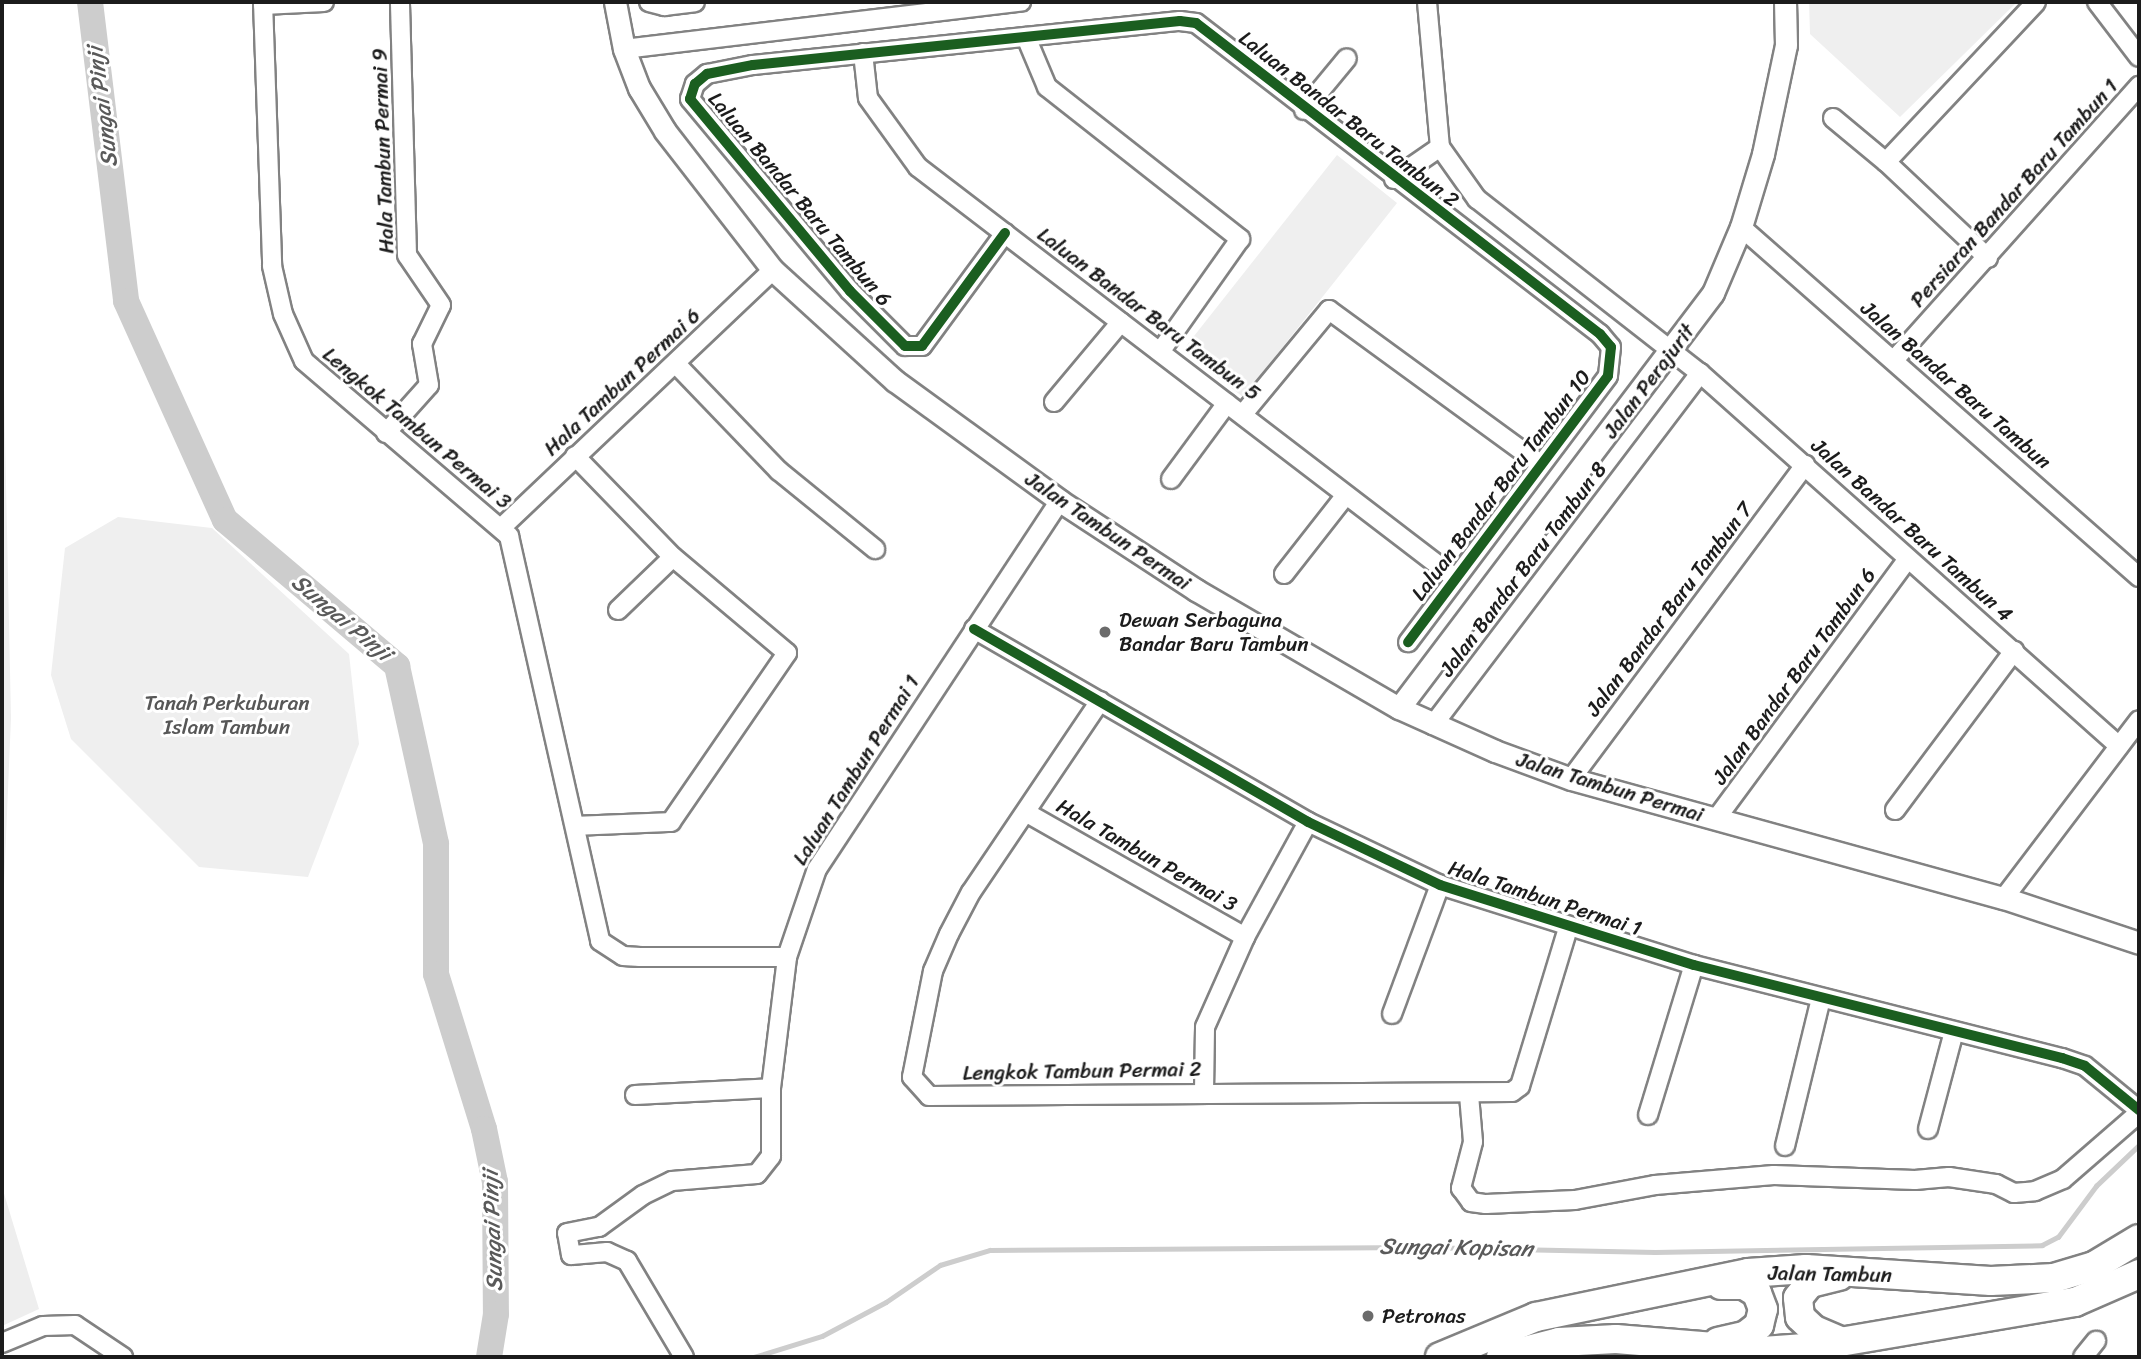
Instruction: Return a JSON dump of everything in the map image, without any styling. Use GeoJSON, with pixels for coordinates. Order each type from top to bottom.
{"type":"FeatureCollection","features":[{"type":"Feature","properties":{"kind":"main road","name":"Jalan Tambun"},"geometry":{"type":"LineString","coordinates":[[1440,1357],[1536,1317],[1748,1273],[1806,1269],[1991,1281],[2054,1278],[2094,1266],[2139,1239]]}},
{"type":"Feature","properties":{"kind":"main road"},"geometry":{"type":"LineString","coordinates":[[1840,1341],[1814,1330],[1800,1317],[1798,1298],[1810,1283],[1853,1272]]}},
{"type":"Feature","properties":{"kind":"main road"},"geometry":{"type":"LineString","coordinates":[[1501,1357],[1559,1342],[1616,1339],[1763,1351],[1840,1341],[2075,1302],[2139,1274]]}},
{"type":"Feature","properties":{"kind":"main road"},"geometry":{"type":"LineString","coordinates":[[1690,1285],[1744,1285],[1757,1293],[1763,1310],[1759,1325],[1745,1336],[1701,1345]]}},
{"type":"Feature","properties":{"kind":"street"},"geometry":{"type":"LineString","coordinates":[[263,3],[324,2]]}},
{"type":"Feature","properties":{"kind":"street","name":"Hala Tambun Permai 9"},"geometry":{"type":"LineString","coordinates":[[386,433],[429,385],[422,344],[441,305],[407,255],[400,2]]}},
{"type":"Feature","properties":{"kind":"street","name":"Jalan Tambun Permai"},"geometry":{"type":"LineString","coordinates":[[615,2],[624,49],[639,88],[665,131],[773,270],[895,381],[1060,501],[1308,658],[1433,725],[1570,779],[2004,898],[2139,943]]}},
{"type":"Feature","properties":{"kind":"street"},"geometry":{"type":"LineString","coordinates":[[649,2],[664,6],[695,2]]}},
{"type":"Feature","properties":{"kind":"street"},"geometry":{"type":"LineString","coordinates":[[624,49],[1021,2]]}},
{"type":"Feature","properties":{"kind":"street"},"geometry":{"type":"LineString","coordinates":[[1394,179],[1440,147],[1427,2]]}},
{"type":"Feature","properties":{"kind":"street","name":"Jalan Perajurit"},"geometry":{"type":"LineString","coordinates":[[1399,708],[1673,351],[1713,293],[1741,227],[1778,86],[1786,45],[1785,2]]}},
{"type":"Feature","properties":{"kind":"street"},"geometry":{"type":"LineString","coordinates":[[1886,162],[2036,2]]}},
{"type":"Feature","properties":{"kind":"street"},"geometry":{"type":"LineString","coordinates":[[2097,2],[2139,57]]}},
{"type":"Feature","properties":{"kind":"street","name":"Lengkok Tambun Permai 3"},"geometry":{"type":"LineString","coordinates":[[263,3],[275,288],[304,362],[501,528],[513,547],[600,941],[609,949],[640,957],[788,957]]}},
{"type":"Feature","properties":{"kind":"street","name":"Laluan Bandar Baru Tambun 2"},"geometry":{"type":"LineString","coordinates":[[863,53],[1180,21],[1196,23],[1304,110],[1611,347]]}},
{"type":"Feature","properties":{"kind":"street"},"geometry":{"type":"LineString","coordinates":[[1026,37],[1047,87],[1240,239],[1160,352]]}},
{"type":"Feature","properties":{"kind":"street","name":"Laluan Bandar Baru Tambun 5"},"geometry":{"type":"LineString","coordinates":[[863,53],[868,98],[918,167],[1455,578]]}},
{"type":"Feature","properties":{"kind":"street","name":"Laluan Bandar Baru Tambun 6"},"geometry":{"type":"LineString","coordinates":[[863,53],[707,74],[695,84],[690,99],[850,291],[905,346],[922,346],[1005,233]]}},
{"type":"Feature","properties":{"kind":"street"},"geometry":{"type":"LineString","coordinates":[[1304,110],[1347,58]]}},
{"type":"Feature","properties":{"kind":"street","name":"Persiaran Bandar Baru Tambun 1"},"geometry":{"type":"LineString","coordinates":[[1894,360],[2139,86]]}},
{"type":"Feature","properties":{"kind":"street"},"geometry":{"type":"LineString","coordinates":[[1833,118],[1886,162],[1988,258]]}},
{"type":"Feature","properties":{"kind":"street","name":"Jalan Bandar Baru Tambun 4"},"geometry":{"type":"LineString","coordinates":[[1440,147],[1477,199],[1700,373],[2119,746]]}},
{"type":"Feature","properties":{"kind":"street","name":"Jalan Bandar Baru Tambun"},"geometry":{"type":"LineString","coordinates":[[1741,227],[2139,577]]}},
{"type":"Feature","properties":{"kind":"street","name":"Hala Tambun Permai 6"},"geometry":{"type":"LineString","coordinates":[[501,528],[575,456],[677,365],[773,270]]}},
{"type":"Feature","properties":{"kind":"street"},"geometry":{"type":"LineString","coordinates":[[1243,414],[1323,312],[1337,312],[1539,463]]}},
{"type":"Feature","properties":{"kind":"street"},"geometry":{"type":"LineString","coordinates":[[1054,402],[1121,322]]}},
{"type":"Feature","properties":{"kind":"street","name":"Laluan Bandar Baru Tambun 10"},"geometry":{"type":"LineString","coordinates":[[1408,642],[1539,463],[1608,376],[1611,347]]}},
{"type":"Feature","properties":{"kind":"street"},"geometry":{"type":"LineString","coordinates":[[677,365],[779,471],[875,549]]}},
{"type":"Feature","properties":{"kind":"street","name":"Jalan Bandar Baru Tambun 8"},"geometry":{"type":"LineString","coordinates":[[1433,725],[1700,373]]}},
{"type":"Feature","properties":{"kind":"street"},"geometry":{"type":"LineString","coordinates":[[1171,479],[1227,403]]}},
{"type":"Feature","properties":{"kind":"street"},"geometry":{"type":"LineString","coordinates":[[575,456],[673,557],[782,645],[787,658],[671,822],[576,826]]}},
{"type":"Feature","properties":{"kind":"street","name":"Jalan Bandar Baru Tambun 7"},"geometry":{"type":"LineString","coordinates":[[1570,779],[1805,465]]}},
{"type":"Feature","properties":{"kind":"street"},"geometry":{"type":"LineString","coordinates":[[1284,574],[1346,495]]}},
{"type":"Feature","properties":{"kind":"street","name":"Laluan Tambun Permai 1"},"geometry":{"type":"LineString","coordinates":[[684,1357],[627,1261],[607,1252],[571,1255],[567,1233],[599,1227],[643,1195],[672,1181],[757,1174],[771,1156],[774,1142],[771,1088],[788,957],[817,869],[1060,501]]}},
{"type":"Feature","properties":{"kind":"street"},"geometry":{"type":"LineString","coordinates":[[618,610],[673,557]]}},
{"type":"Feature","properties":{"kind":"street","name":"Jalan Bandar Baru Tambun 6"},"geometry":{"type":"LineString","coordinates":[[1716,819],[1908,559]]}},
{"type":"Feature","properties":{"kind":"street","name":"Hala Tambun Permai 1"},"geometry":{"type":"LineString","coordinates":[[974,629],[1308,822],[1440,885],[1568,928],[1694,965],[2085,1066],[2139,1111]]}},
{"type":"Feature","properties":{"kind":"street"},"geometry":{"type":"LineString","coordinates":[[1895,810],[2014,651]]}},
{"type":"Feature","properties":{"kind":"street","name":"Lengkok Tambun Permai 2"},"geometry":{"type":"LineString","coordinates":[[1100,701],[1027,813],[971,892],[933,971],[912,1077],[916,1086],[929,1096],[1204,1092],[1469,1095],[1512,1092],[1520,1086],[1568,928]]}},
{"type":"Feature","properties":{"kind":"street"},"geometry":{"type":"LineString","coordinates":[[2004,898],[2139,720]]}},
{"type":"Feature","properties":{"kind":"street","name":"Hala Tambun Permai 3"},"geometry":{"type":"LineString","coordinates":[[1027,813],[1245,937]]}},
{"type":"Feature","properties":{"kind":"street"},"geometry":{"type":"LineString","coordinates":[[1204,1092],[1205,1027],[1245,937],[1308,822]]}},
{"type":"Feature","properties":{"kind":"street"},"geometry":{"type":"LineString","coordinates":[[1392,1014],[1440,885]]}},
{"type":"Feature","properties":{"kind":"street"},"geometry":{"type":"LineString","coordinates":[[1648,1115],[1694,965]]}},
{"type":"Feature","properties":{"kind":"street"},"geometry":{"type":"LineString","coordinates":[[1785,1146],[1821,998]]}},
{"type":"Feature","properties":{"kind":"street"},"geometry":{"type":"LineString","coordinates":[[1928,1129],[1954,1031]]}},
{"type":"Feature","properties":{"kind":"street"},"geometry":{"type":"LineString","coordinates":[[635,1095],[771,1088]]}},
{"type":"Feature","properties":{"kind":"street"},"geometry":{"type":"LineString","coordinates":[[1469,1095],[1473,1142],[1461,1188],[1471,1202],[1486,1204],[1575,1200],[1655,1185],[1774,1175],[1915,1180],[1949,1177],[1996,1184],[2014,1193],[2035,1191],[2063,1179],[2139,1111]]}},
{"type":"Feature","properties":{"kind":"street"},"geometry":{"type":"LineString","coordinates":[[2,1343],[43,1326],[75,1325],[123,1357]]}},
{"type":"Feature","properties":{"kind":"street"},"geometry":{"type":"LineString","coordinates":[[2083,1357],[2096,1341]]}},
{"type":"Feature","properties":{"kind":"shaded area"},"geometry":{"type":"Polygon","coordinates":[[[2,1187],[39,1309],[2,1326],[2,1187]]]}},
{"type":"Feature","properties":{"kind":"green space"},"geometry":{"type":"Polygon","coordinates":[[[1809,2],[2017,2],[1900,117],[1810,34],[1809,2]]]}},
{"type":"Feature","properties":{"kind":"green space"},"geometry":{"type":"Polygon","coordinates":[[[1337,155],[1397,203],[1243,397],[1183,350],[1337,155]]]}},
{"type":"Feature","properties":{"kind":"green space"},"geometry":{"type":"Polygon","coordinates":[[[2,295],[11,718],[2,932],[2,295]]]}},
{"type":"Feature","properties":{"kind":"green space","name":"Tanah Perkuburan Islam Tambun"},"geometry":{"type":"Polygon","coordinates":[[[118,517],[212,528],[349,654],[359,744],[308,877],[199,867],[71,739],[51,675],[65,548],[118,517]]]}},
{"type":"Feature","properties":{"kind":"waterway","name":"Sungai Pinji"},"geometry":{"type":"LineString","coordinates":[[90,2],[126,301],[225,520],[397,666],[436,844],[436,974],[484,1129],[495,1182],[496,1314],[489,1357]]}},
{"type":"Feature","properties":{"kind":"waterway","name":"Sungai Kopisan"},"geometry":{"type":"LineString","coordinates":[[754,1357],[822,1336],[886,1302],[940,1265],[990,1250],[1417,1247],[1655,1252],[2042,1245],[2058,1237],[2096,1186],[2139,1145]]}},
{"type":"Feature","properties":{"kind":"cycle path"},"geometry":{"type":"LineString","coordinates":[[1005,233],[922,346],[905,346],[850,291],[690,99],[695,84],[707,74],[753,65],[1180,21],[1196,23],[1600,334],[1611,347],[1608,376],[1408,642]]}},
{"type":"Feature","properties":{"kind":"cycle path"},"geometry":{"type":"LineString","coordinates":[[974,629],[1308,822],[1440,885],[1694,965],[2062,1058],[2085,1066],[2139,1110]]}},
{"type":"Feature","properties":{"kind":"place","name":"Dewan Serbaguna Bandar Baru Tambun"},"geometry":{"type":"Point","coordinates":[1105,632]}},
{"type":"Feature","properties":{"kind":"place","name":"Petronas"},"geometry":{"type":"Point","coordinates":[1368,1316]}}]}
